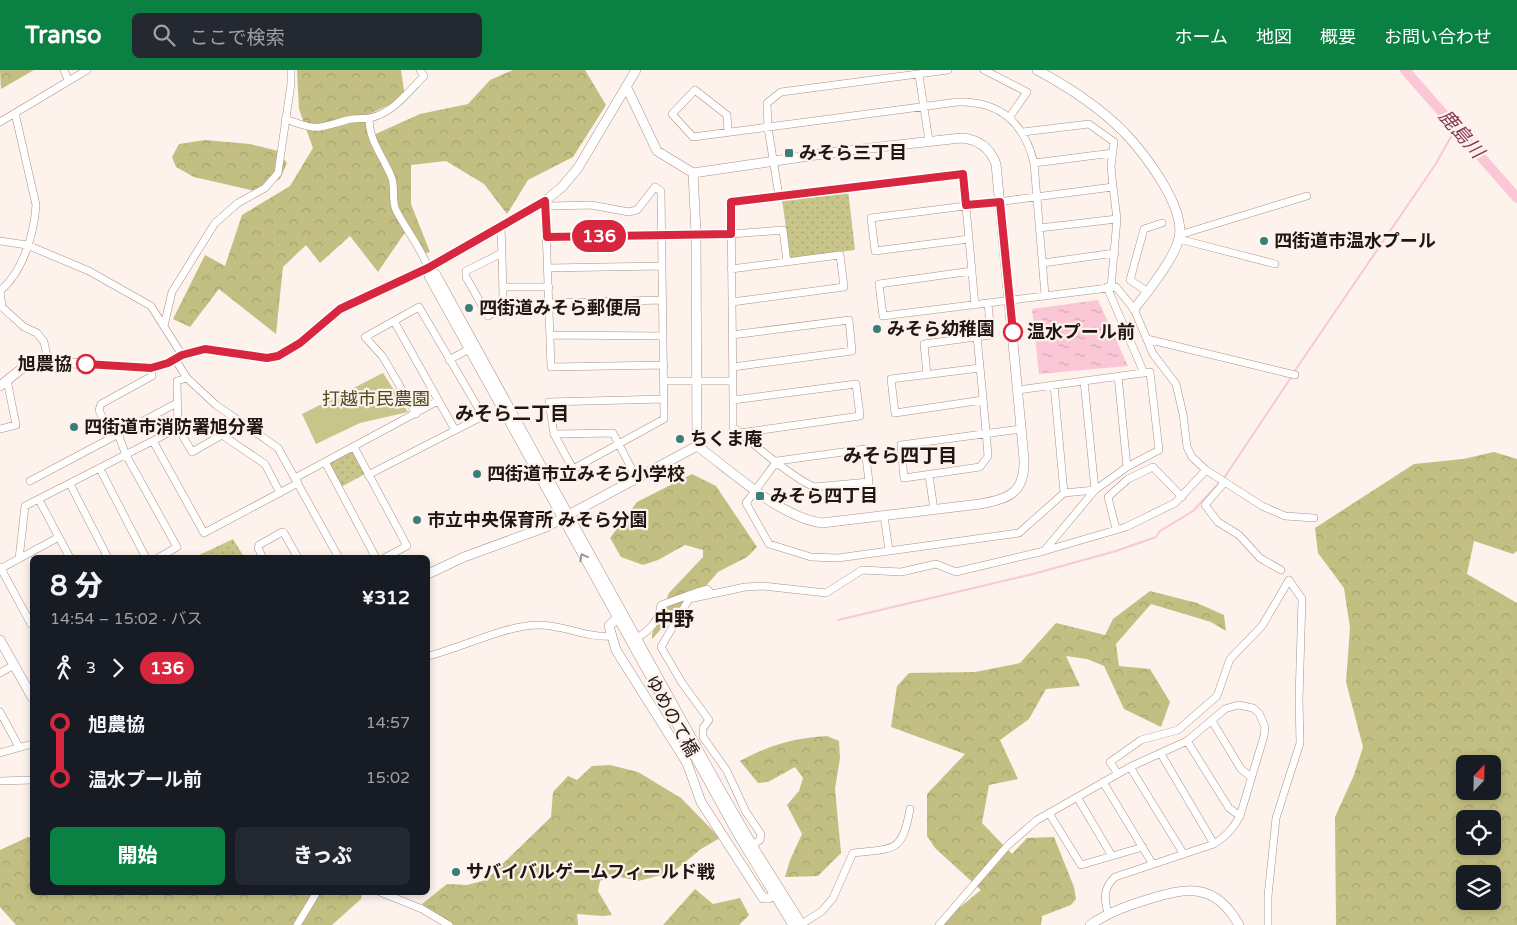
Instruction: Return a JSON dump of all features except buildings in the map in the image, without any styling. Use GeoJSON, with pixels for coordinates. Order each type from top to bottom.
{"type":"FeatureCollection","features":[{"type":"Feature","properties":{"kind":"street"},"geometry":{"type":"LineString","coordinates":[[64,70],[68,80]]}},
{"type":"Feature","properties":{"kind":"street"},"geometry":{"type":"LineString","coordinates":[[0,122],[87,70]]}},
{"type":"Feature","properties":{"kind":"street"},"geometry":{"type":"LineString","coordinates":[[164,326],[172,292],[215,223],[238,202],[265,188],[278,173],[291,84],[291,70]]}},
{"type":"Feature","properties":{"kind":"street"},"geometry":{"type":"LineString","coordinates":[[285,119],[312,129],[321,129],[356,118],[369,118],[384,114],[402,99],[424,76],[420,70]]}},
{"type":"Feature","properties":{"kind":"street"},"geometry":{"type":"LineString","coordinates":[[0,429],[16,425],[4,383],[26,366],[48,360],[151,368],[196,350],[216,349],[258,357],[278,356],[300,343],[340,309],[428,268],[545,201],[562,187],[578,168],[636,70]]}},
{"type":"Feature","properties":{"kind":"street"},"geometry":{"type":"LineString","coordinates":[[779,196],[768,128],[768,103],[781,92],[948,70]]}},
{"type":"Feature","properties":{"kind":"street"},"geometry":{"type":"LineString","coordinates":[[984,70],[1027,92],[1009,118]]}},
{"type":"Feature","properties":{"kind":"street"},"geometry":{"type":"LineString","coordinates":[[1037,70],[1081,98],[1124,133],[1165,184],[1175,210],[1179,237],[1148,292],[1134,309]]}},
{"type":"Feature","properties":{"kind":"street"},"geometry":{"type":"LineString","coordinates":[[919,75],[929,141]]}},
{"type":"Feature","properties":{"kind":"street"},"geometry":{"type":"LineString","coordinates":[[626,86],[657,151],[693,173],[774,160],[929,141],[968,139],[986,147],[996,164],[1010,300],[1024,471],[1019,485],[1009,497],[986,503],[934,510],[822,523],[814,522],[789,512],[697,446]]}},
{"type":"Feature","properties":{"kind":"street"},"geometry":{"type":"LineString","coordinates":[[728,132],[727,115],[695,90],[672,114],[693,137],[924,106],[978,102],[1009,118],[1023,132],[1034,164],[1045,295]]}},
{"type":"Feature","properties":{"kind":"street"},"geometry":{"type":"LineString","coordinates":[[15,113],[36,205],[27,245],[16,274],[0,291],[2,308],[24,327],[38,333],[44,342],[48,360]]}},
{"type":"Feature","properties":{"kind":"street"},"geometry":{"type":"LineString","coordinates":[[369,118],[369,128],[377,150],[392,177],[395,208],[425,257],[430,276],[469,349],[637,643]]}},
{"type":"Feature","properties":{"kind":"street"},"geometry":{"type":"LineString","coordinates":[[1023,132],[1089,124],[1114,142],[1111,166],[1117,219],[1115,253],[1109,287],[1144,373]]}},
{"type":"Feature","properties":{"kind":"street"},"geometry":{"type":"LineString","coordinates":[[1034,164],[1113,153]]}},
{"type":"Feature","properties":{"kind":"street"},"geometry":{"type":"LineString","coordinates":[[693,173],[696,233],[697,446]]}},
{"type":"Feature","properties":{"kind":"street"},"geometry":{"type":"LineString","coordinates":[[974,305],[963,174],[731,202],[733,428],[778,461],[814,487],[869,482],[865,449],[778,461],[746,503],[770,544],[812,557],[838,558],[1019,533],[1064,493],[1095,490]]}},
{"type":"Feature","properties":{"kind":"street"},"geometry":{"type":"LineString","coordinates":[[545,201],[551,206],[592,205],[629,212],[637,210],[655,187],[661,191],[664,365],[664,381],[664,399],[664,419],[573,468],[554,434],[549,402],[664,399]]}},
{"type":"Feature","properties":{"kind":"street"},"geometry":{"type":"LineString","coordinates":[[969,239],[875,251],[871,218],[1114,187]]}},
{"type":"Feature","properties":{"kind":"street"},"geometry":{"type":"LineString","coordinates":[[1179,237],[1307,196]]}},
{"type":"Feature","properties":{"kind":"street"},"geometry":{"type":"LineString","coordinates":[[545,201],[551,368],[664,365]]}},
{"type":"Feature","properties":{"kind":"street"},"geometry":{"type":"LineString","coordinates":[[1039,228],[1117,219]]}},
{"type":"Feature","properties":{"kind":"street"},"geometry":{"type":"LineString","coordinates":[[1148,292],[1130,280],[1144,229],[1162,223]]}},
{"type":"Feature","properties":{"kind":"street"},"geometry":{"type":"LineString","coordinates":[[500,228],[502,253],[503,307],[488,316],[466,277],[466,271],[502,253]]}},
{"type":"Feature","properties":{"kind":"street"},"geometry":{"type":"LineString","coordinates":[[547,237],[696,233],[731,234],[783,230],[787,262]]}},
{"type":"Feature","properties":{"kind":"street"},"geometry":{"type":"LineString","coordinates":[[1179,237],[1275,264]]}},
{"type":"Feature","properties":{"kind":"street"},"geometry":{"type":"LineString","coordinates":[[0,241],[27,245],[89,271],[151,306],[164,326],[187,378],[216,405],[270,441],[286,461],[337,555]]}},
{"type":"Feature","properties":{"kind":"street"},"geometry":{"type":"LineString","coordinates":[[1043,263],[1115,253]]}},
{"type":"Feature","properties":{"kind":"street"},"geometry":{"type":"LineString","coordinates":[[732,269],[840,255],[844,288],[732,302]]}},
{"type":"Feature","properties":{"kind":"street"},"geometry":{"type":"LineString","coordinates":[[548,268],[662,266]]}},
{"type":"Feature","properties":{"kind":"street"},"geometry":{"type":"LineString","coordinates":[[428,268],[436,275],[566,517],[617,618],[637,643]]}},
{"type":"Feature","properties":{"kind":"street"},"geometry":{"type":"LineString","coordinates":[[972,271],[879,284],[883,316],[1116,287],[1134,309],[1153,354],[1176,384],[1184,414],[1187,447],[1192,458],[1224,482],[1279,513],[1297,518],[1314,518]]}},
{"type":"Feature","properties":{"kind":"street"},"geometry":{"type":"LineString","coordinates":[[503,287],[548,287]]}},
{"type":"Feature","properties":{"kind":"street"},"geometry":{"type":"LineString","coordinates":[[549,303],[663,300]]}},
{"type":"Feature","properties":{"kind":"street"},"geometry":{"type":"LineString","coordinates":[[927,375],[924,344],[992,335],[988,303]]}},
{"type":"Feature","properties":{"kind":"street"},"geometry":{"type":"LineString","coordinates":[[368,475],[483,416],[419,307],[365,337],[384,357],[416,414]]}},
{"type":"Feature","properties":{"kind":"street"},"geometry":{"type":"LineString","coordinates":[[732,335],[849,320],[852,351],[733,367]]}},
{"type":"Feature","properties":{"kind":"street"},"geometry":{"type":"LineString","coordinates":[[394,321],[455,430]]}},
{"type":"Feature","properties":{"kind":"street"},"geometry":{"type":"LineString","coordinates":[[550,335],[663,336]]}},
{"type":"Feature","properties":{"kind":"street"},"geometry":{"type":"LineString","coordinates":[[977,337],[983,400],[986,434],[988,456],[980,467],[904,478],[901,445],[986,434],[1021,429]]}},
{"type":"Feature","properties":{"kind":"street"},"geometry":{"type":"LineString","coordinates":[[1147,339],[1296,375]]}},
{"type":"Feature","properties":{"kind":"street"},"geometry":{"type":"LineString","coordinates":[[449,360],[469,349]]}},
{"type":"Feature","properties":{"kind":"street"},"geometry":{"type":"LineString","coordinates":[[151,368],[152,376],[101,404],[99,410],[177,547],[163,555]]}},
{"type":"Feature","properties":{"kind":"street"},"geometry":{"type":"LineString","coordinates":[[980,368],[891,379],[896,412],[983,400]]}},
{"type":"Feature","properties":{"kind":"street"},"geometry":{"type":"LineString","coordinates":[[1018,390],[1150,372],[1159,450],[1127,467],[1095,490],[1044,551]]}},
{"type":"Feature","properties":{"kind":"street"},"geometry":{"type":"LineString","coordinates":[[1118,376],[1127,467]]}},
{"type":"Feature","properties":{"kind":"street"},"geometry":{"type":"LineString","coordinates":[[187,378],[176,381],[178,428],[192,452],[222,435],[265,464],[280,493]]}},
{"type":"Feature","properties":{"kind":"street"},"geometry":{"type":"LineString","coordinates":[[664,381],[733,381]]}},
{"type":"Feature","properties":{"kind":"street"},"geometry":{"type":"LineString","coordinates":[[1084,381],[1095,490]]}},
{"type":"Feature","properties":{"kind":"street"},"geometry":{"type":"LineString","coordinates":[[733,400],[856,384],[860,416],[740,433]]}},
{"type":"Feature","properties":{"kind":"street"},"geometry":{"type":"LineString","coordinates":[[1054,385],[1064,493]]}},
{"type":"Feature","properties":{"kind":"street"},"geometry":{"type":"LineString","coordinates":[[154,440],[204,532],[280,493],[325,462],[438,401]]}},
{"type":"Feature","properties":{"kind":"street"},"geometry":{"type":"LineString","coordinates":[[30,481],[177,404]]}},
{"type":"Feature","properties":{"kind":"street"},"geometry":{"type":"LineString","coordinates":[[19,559],[25,506],[178,428]]}},
{"type":"Feature","properties":{"kind":"street"},"geometry":{"type":"LineString","coordinates":[[554,434],[613,433],[636,477]]}},
{"type":"Feature","properties":{"kind":"street"},"geometry":{"type":"LineString","coordinates":[[430,573],[464,556],[515,539],[566,517],[636,477],[697,446]]}},
{"type":"Feature","properties":{"kind":"street"},"geometry":{"type":"LineString","coordinates":[[354,447],[407,546],[390,555]]}},
{"type":"Feature","properties":{"kind":"street"},"geometry":{"type":"LineString","coordinates":[[286,461],[293,456]]}},
{"type":"Feature","properties":{"kind":"street"},"geometry":{"type":"LineString","coordinates":[[325,462],[374,555]]}},
{"type":"Feature","properties":{"kind":"street"},"geometry":{"type":"LineString","coordinates":[[100,468],[144,555]]}},
{"type":"Feature","properties":{"kind":"street"},"geometry":{"type":"LineString","coordinates":[[1116,529],[1108,497],[1128,479],[1153,468],[1182,496]]}},
{"type":"Feature","properties":{"kind":"street"},"geometry":{"type":"LineString","coordinates":[[752,845],[760,840],[761,834],[746,812],[727,771],[703,737],[704,728],[709,720],[682,683],[661,647],[689,600],[712,594],[763,586],[826,593],[862,570],[901,572],[936,564],[956,572],[1044,551],[1126,527],[1175,503],[1206,470]]}},
{"type":"Feature","properties":{"kind":"street"},"geometry":{"type":"LineString","coordinates":[[929,474],[934,510]]}},
{"type":"Feature","properties":{"kind":"street"},"geometry":{"type":"LineString","coordinates":[[1224,482],[1205,505],[1218,522],[1240,536],[1260,558],[1281,570]]}},
{"type":"Feature","properties":{"kind":"street"},"geometry":{"type":"LineString","coordinates":[[70,484],[106,555]]}},
{"type":"Feature","properties":{"kind":"street"},"geometry":{"type":"LineString","coordinates":[[39,500],[68,555]]}},
{"type":"Feature","properties":{"kind":"street"},"geometry":{"type":"LineString","coordinates":[[884,516],[889,550]]}},
{"type":"Feature","properties":{"kind":"street"},"geometry":{"type":"LineString","coordinates":[[262,555],[258,546],[282,532],[296,555]]}},
{"type":"Feature","properties":{"kind":"street"},"geometry":{"type":"LineString","coordinates":[[32,555],[59,537]]}},
{"type":"Feature","properties":{"kind":"street"},"geometry":{"type":"LineString","coordinates":[[30,556],[1,568],[30,622]]}},
{"type":"Feature","properties":{"kind":"street"},"geometry":{"type":"LineString","coordinates":[[1118,774],[1110,762],[1133,743],[1178,730],[1217,696],[1230,659],[1262,626],[1289,580],[1302,599],[1299,699],[1300,743],[1276,818],[1268,896],[1268,925]]}},
{"type":"Feature","properties":{"kind":"street"},"geometry":{"type":"LineString","coordinates":[[637,643],[653,627],[659,617],[661,605],[700,590],[707,589],[712,594]]}},
{"type":"Feature","properties":{"kind":"street"},"geometry":{"type":"LineString","coordinates":[[617,618],[609,626],[616,650],[690,768],[701,802],[763,898],[769,898],[774,895]]}},
{"type":"Feature","properties":{"kind":"street"},"geometry":{"type":"LineString","coordinates":[[430,655],[523,626],[541,625],[600,637],[611,636]]}},
{"type":"Feature","properties":{"kind":"street"},"geometry":{"type":"LineString","coordinates":[[0,640],[30,693]]}},
{"type":"Feature","properties":{"kind":"street","name":"ゆめのて橋"},"geometry":{"type":"LineString","coordinates":[[637,643],[715,786]]}},
{"type":"Feature","properties":{"kind":"street"},"geometry":{"type":"LineString","coordinates":[[0,673],[14,665]]}},
{"type":"Feature","properties":{"kind":"street"},"geometry":{"type":"LineString","coordinates":[[939,925],[1008,845],[1037,820],[1130,767],[1187,741],[1225,709],[1238,705],[1253,708],[1259,713],[1265,727],[1264,736],[1240,816],[1226,836],[1214,844],[1122,873],[1109,882],[1105,893],[1108,913]]}},
{"type":"Feature","properties":{"kind":"street"},"geometry":{"type":"LineString","coordinates":[[0,713],[19,747]]}},
{"type":"Feature","properties":{"kind":"street"},"geometry":{"type":"LineString","coordinates":[[1212,721],[1241,769],[1251,777]]}},
{"type":"Feature","properties":{"kind":"street"},"geometry":{"type":"LineString","coordinates":[[680,752],[703,737]]}},
{"type":"Feature","properties":{"kind":"street"},"geometry":{"type":"LineString","coordinates":[[1187,741],[1228,808],[1240,816]]}},
{"type":"Feature","properties":{"kind":"street"},"geometry":{"type":"LineString","coordinates":[[0,754],[30,744]]}},
{"type":"Feature","properties":{"kind":"street"},"geometry":{"type":"LineString","coordinates":[[1160,754],[1214,844]]}},
{"type":"Feature","properties":{"kind":"street"},"geometry":{"type":"LineString","coordinates":[[1130,767],[1183,853]]}},
{"type":"Feature","properties":{"kind":"street"},"geometry":{"type":"LineString","coordinates":[[0,781],[30,780]]}},
{"type":"Feature","properties":{"kind":"street"},"geometry":{"type":"LineString","coordinates":[[1104,782],[1152,863]]}},
{"type":"Feature","properties":{"kind":"street"},"geometry":{"type":"LineString","coordinates":[[715,786],[799,925]]}},
{"type":"Feature","properties":{"kind":"street"},"geometry":{"type":"LineString","coordinates":[[715,786],[774,895],[799,925]]}},
{"type":"Feature","properties":{"kind":"street"},"geometry":{"type":"LineString","coordinates":[[1077,797],[1112,856]]}},
{"type":"Feature","properties":{"kind":"street"},"geometry":{"type":"LineString","coordinates":[[799,925],[822,911],[833,898],[853,853],[889,849],[896,847],[901,842],[906,830],[910,809]]}},
{"type":"Feature","properties":{"kind":"street"},"geometry":{"type":"LineString","coordinates":[[1049,813],[1081,865],[1143,847]]}},
{"type":"Feature","properties":{"kind":"street"},"geometry":{"type":"LineString","coordinates":[[1090,925],[1108,913],[1176,890],[1205,893],[1220,900],[1230,910],[1239,925]]}},
{"type":"Feature","properties":{"kind":"street"},"geometry":{"type":"LineString","coordinates":[[297,925],[315,895]]}},
{"type":"Feature","properties":{"kind":"street"},"geometry":{"type":"LineString","coordinates":[[387,895],[422,909],[449,925]]}},
{"type":"Feature","properties":{"kind":"green space"},"geometry":{"type":"Polygon","coordinates":[[[0,70],[34,70],[1,89],[0,70]]]}},
{"type":"Feature","properties":{"kind":"green space"},"geometry":{"type":"Polygon","coordinates":[[[297,70],[401,70],[405,97],[372,113],[369,137],[420,114],[468,104],[490,80],[513,70],[585,70],[606,105],[573,157],[528,180],[507,214],[484,184],[446,161],[411,165],[411,204],[430,252],[423,254],[408,228],[378,272],[350,236],[320,263],[306,245],[283,267],[276,334],[219,289],[190,327],[173,319],[205,255],[225,266],[242,215],[290,186],[313,148],[299,109],[297,70]]]}},
{"type":"Feature","properties":{"kind":"green space"},"geometry":{"type":"Polygon","coordinates":[[[205,140],[250,144],[278,151],[287,163],[280,179],[255,191],[194,177],[176,167],[172,157],[179,144],[205,140]]]}},
{"type":"Feature","properties":{"kind":"green space"},"geometry":{"type":"Polygon","coordinates":[[[848,190],[855,250],[790,258],[782,199],[848,190]]]}},
{"type":"Feature","properties":{"kind":"green space","name":"打越市民農園"},"geometry":{"type":"Polygon","coordinates":[[[383,373],[408,412],[360,423],[316,444],[302,414],[383,373]]]}},
{"type":"Feature","properties":{"kind":"green space"},"geometry":{"type":"Polygon","coordinates":[[[353,451],[365,474],[341,487],[328,464],[353,451]]]}},
{"type":"Feature","properties":{"kind":"green space"},"geometry":{"type":"Polygon","coordinates":[[[1494,452],[1517,459],[1517,551],[1513,554],[1474,541],[1467,574],[1517,603],[1517,925],[1336,925],[1335,817],[1354,775],[1363,747],[1346,682],[1350,628],[1344,588],[1318,553],[1315,528],[1414,464],[1463,459],[1494,452]]]}},
{"type":"Feature","properties":{"kind":"green space"},"geometry":{"type":"Polygon","coordinates":[[[692,474],[716,486],[757,547],[747,557],[718,572],[705,587],[684,604],[652,639],[652,634],[669,593],[703,557],[703,550],[685,545],[658,560],[643,565],[621,557],[610,538],[637,502],[692,474]]]}},
{"type":"Feature","properties":{"kind":"green space"},"geometry":{"type":"Polygon","coordinates":[[[233,539],[243,555],[199,555],[233,539]]]}},
{"type":"Feature","properties":{"kind":"green space"},"geometry":{"type":"Polygon","coordinates":[[[1150,591],[1197,603],[1224,615],[1226,631],[1211,622],[1151,604],[1116,644],[1119,666],[1150,669],[1170,702],[1161,727],[1124,709],[1104,666],[1087,659],[1066,656],[1080,686],[1046,689],[1029,719],[1000,740],[1018,779],[989,785],[982,823],[1012,854],[1027,838],[1054,837],[1074,887],[1076,899],[1071,905],[1042,916],[1041,925],[938,925],[981,890],[935,848],[927,836],[927,794],[965,754],[891,727],[897,686],[909,673],[975,672],[1020,663],[1056,623],[1105,635],[1113,619],[1150,591]]]}},
{"type":"Feature","properties":{"kind":"green space"},"geometry":{"type":"Polygon","coordinates":[[[827,736],[839,741],[840,758],[835,789],[841,853],[818,876],[785,877],[790,860],[802,834],[787,805],[799,791],[803,778],[795,767],[768,782],[758,783],[740,761],[782,743],[803,738],[827,736]]]}},
{"type":"Feature","properties":{"kind":"green space"},"geometry":{"type":"Polygon","coordinates":[[[610,765],[638,772],[681,798],[720,838],[701,849],[673,872],[638,881],[611,875],[600,881],[598,891],[612,915],[577,914],[578,925],[443,925],[422,904],[447,884],[467,885],[486,880],[551,817],[553,792],[568,776],[577,780],[592,766],[610,765]]]}},
{"type":"Feature","properties":{"kind":"green space"},"geometry":{"type":"Polygon","coordinates":[[[30,837],[30,895],[362,895],[361,899],[332,925],[16,925],[0,907],[0,850],[30,837]]]}},
{"type":"Feature","properties":{"kind":"green space"},"geometry":{"type":"Polygon","coordinates":[[[695,889],[713,904],[740,898],[749,915],[739,925],[663,925],[695,889]]]}},
{"type":"Feature","properties":{"kind":"water"},"geometry":{"type":"Polygon","coordinates":[[[1098,300],[1128,366],[1039,374],[1032,309],[1098,300]]]}},
{"type":"Feature","properties":{"kind":"waterway","name":"鹿島川"},"geometry":{"type":"LineString","coordinates":[[1405,70],[1517,198]]}},
{"type":"Feature","properties":{"kind":"waterway"},"geometry":{"type":"LineString","coordinates":[[1294,372],[1435,165],[1456,128]]}},
{"type":"Feature","properties":{"kind":"waterway"},"geometry":{"type":"LineString","coordinates":[[1224,478],[1292,376]]}},
{"type":"Feature","properties":{"kind":"waterway"},"geometry":{"type":"LineString","coordinates":[[838,620],[1033,574],[1116,551],[1156,537],[1160,531],[1193,511],[1220,482]]}},
{"type":"Feature","properties":{"kind":"bus line","name":"136"},"geometry":{"type":"LineString","coordinates":[[86,364],[136,369],[151,368],[168,363],[196,350],[205,349],[216,349],[267,358],[278,356],[300,343],[346,305],[428,268],[545,201],[547,237],[696,233],[731,234],[731,202],[963,174],[966,205],[1000,202],[1013,332]]}},
{"type":"Feature","properties":{"kind":"place","name":"みそら三丁目"},"geometry":{"type":"Point","coordinates":[789,153]}},
{"type":"Feature","properties":{"kind":"place","name":"四街道市温水プール"},"geometry":{"type":"Point","coordinates":[1264,241]}},
{"type":"Feature","properties":{"kind":"place","name":"四街道みそら郵便局"},"geometry":{"type":"Point","coordinates":[469,308]}},
{"type":"Feature","properties":{"kind":"place","name":"みそら幼稚園"},"geometry":{"type":"Point","coordinates":[877,329]}},
{"type":"Feature","properties":{"kind":"place","name":"温水プール前"},"geometry":{"type":"Point","coordinates":[1013,332]}},
{"type":"Feature","properties":{"kind":"place","name":"旭農協"},"geometry":{"type":"Point","coordinates":[86,364]}},
{"type":"Feature","properties":{"kind":"place","name":"四街道市消防署旭分署"},"geometry":{"type":"Point","coordinates":[74,427]}},
{"type":"Feature","properties":{"kind":"place","name":"ちくま庵"},"geometry":{"type":"Point","coordinates":[680,439]}},
{"type":"Feature","properties":{"kind":"place","name":"四街道市立みそら小学校"},"geometry":{"type":"Point","coordinates":[477,474]}},
{"type":"Feature","properties":{"kind":"place","name":"みそら四丁目"},"geometry":{"type":"Point","coordinates":[760,496]}},
{"type":"Feature","properties":{"kind":"place","name":"市立中央保育所 みそら分園"},"geometry":{"type":"Point","coordinates":[417,520]}},
{"type":"Feature","properties":{"kind":"place","name":"サバイバルゲームフィールド戦"},"geometry":{"type":"Point","coordinates":[456,872]}},
{"type":"Feature","properties":{"kind":"district","name":"みそら二丁目"},"geometry":{"type":"Point","coordinates":[512,414]}},
{"type":"Feature","properties":{"kind":"district","name":"みそら四丁目"},"geometry":{"type":"Point","coordinates":[900,456]}},
{"type":"Feature","properties":{"kind":"district","name":"中野"},"geometry":{"type":"Point","coordinates":[674,620]}}]}
